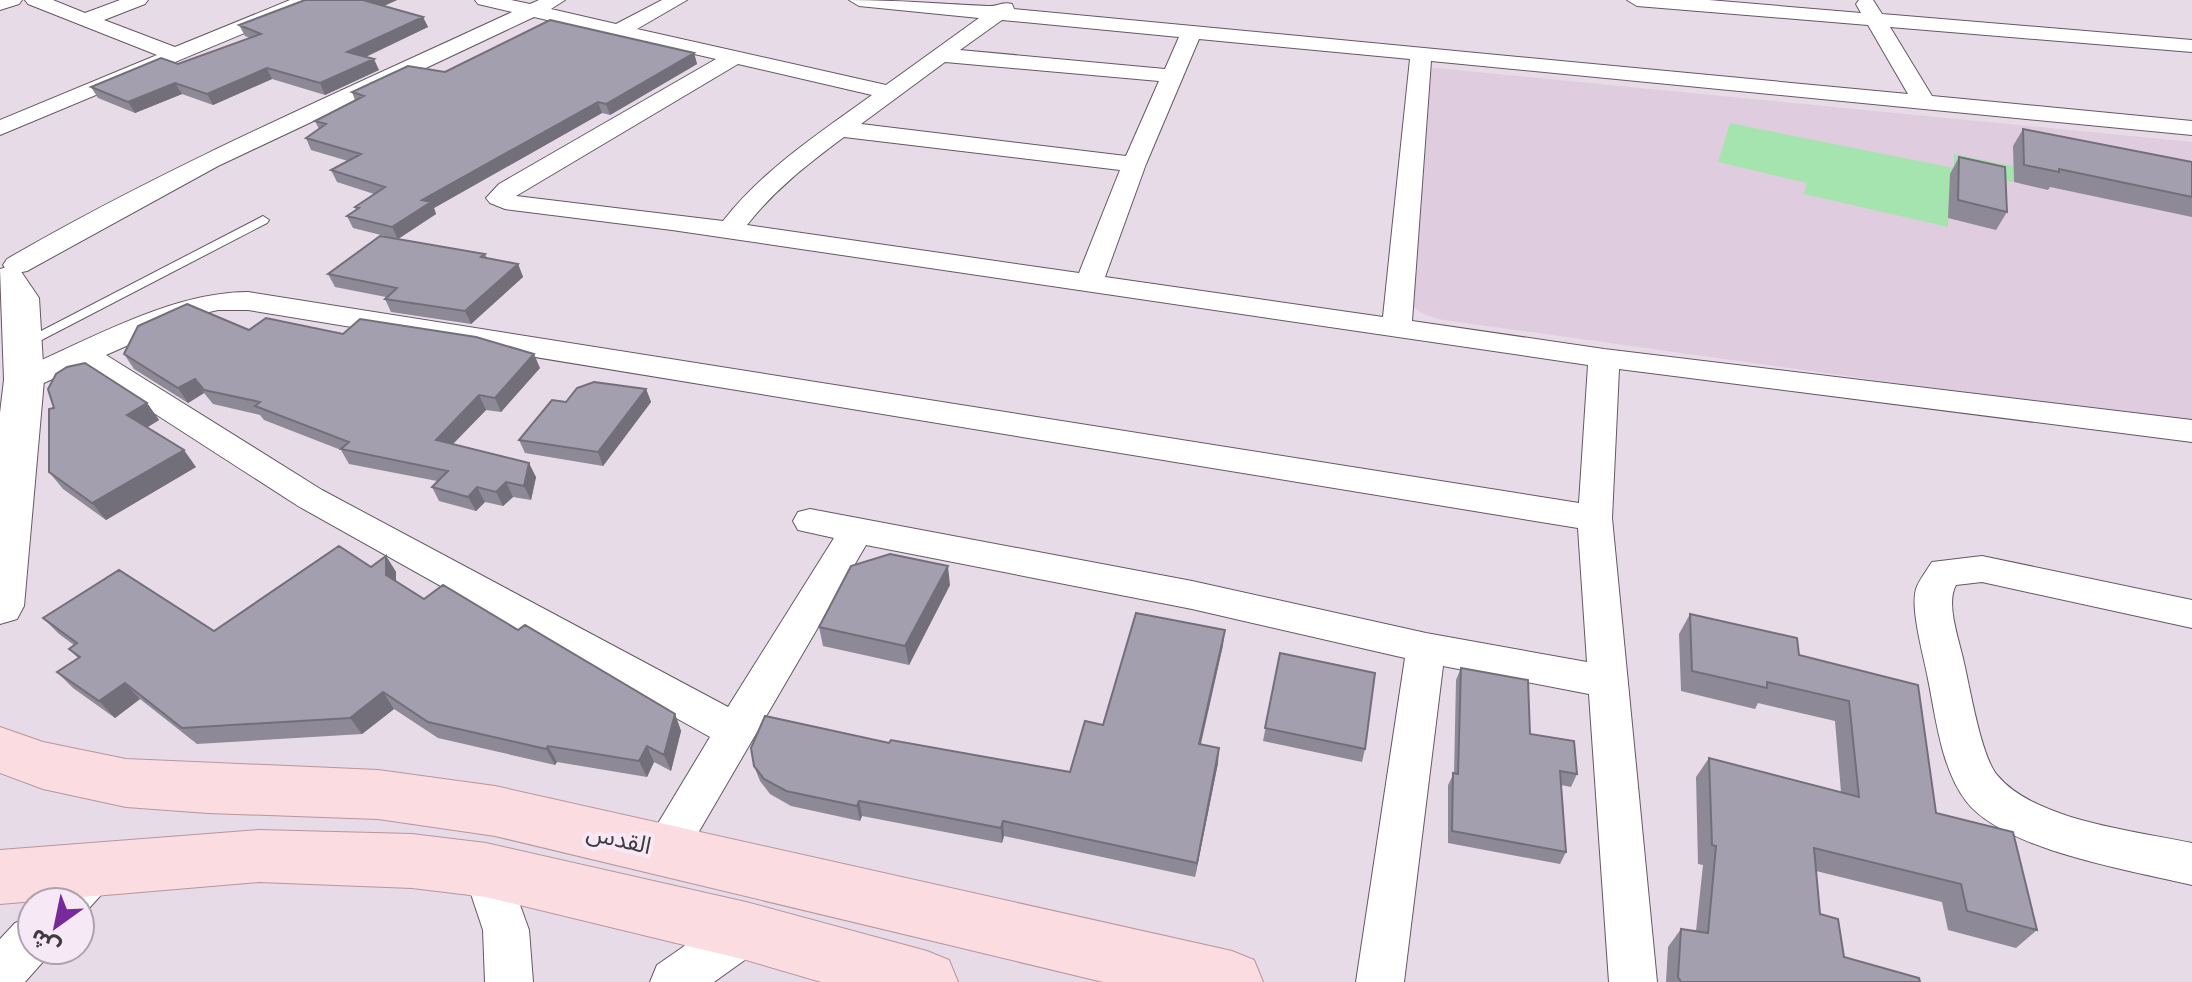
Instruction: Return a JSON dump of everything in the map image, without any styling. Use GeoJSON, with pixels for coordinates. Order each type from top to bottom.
{"type":"FeatureCollection","features":[{"type":"Feature","properties":{"kind":"main road","name":"القدس"},"geometry":{"type":"LineString","coordinates":[[0,750],[69,773],[122,784],[179,790],[334,792],[443,801],[1232,982]]}},
{"type":"Feature","properties":{"kind":"main road"},"geometry":{"type":"LineString","coordinates":[[0,877],[80,885],[259,856],[336,856],[486,870],[746,931],[927,982]]}},
{"type":"Feature","properties":{"kind":"street"},"geometry":{"type":"LineString","coordinates":[[0,4],[12,0]]}},
{"type":"Feature","properties":{"kind":"street"},"geometry":{"type":"LineString","coordinates":[[35,0],[176,55]]}},
{"type":"Feature","properties":{"kind":"street"},"geometry":{"type":"LineString","coordinates":[[87,19],[138,0]]}},
{"type":"Feature","properties":{"kind":"street"},"geometry":{"type":"LineString","coordinates":[[0,128],[307,0]]}},
{"type":"Feature","properties":{"kind":"street"},"geometry":{"type":"LineString","coordinates":[[485,0],[888,92]]}},
{"type":"Feature","properties":{"kind":"street"},"geometry":{"type":"LineString","coordinates":[[0,606],[24,362],[21,298],[5,266],[209,161],[526,7],[555,0]]}},
{"type":"Feature","properties":{"kind":"street"},"geometry":{"type":"LineString","coordinates":[[617,31],[677,0]]}},
{"type":"Feature","properties":{"kind":"street"},"geometry":{"type":"LineString","coordinates":[[859,0],[1006,7],[1192,32],[2192,128]]}},
{"type":"Feature","properties":{"kind":"street"},"geometry":{"type":"LineString","coordinates":[[1637,0],[1868,9],[2192,46]]}},
{"type":"Feature","properties":{"kind":"street"},"geometry":{"type":"LineString","coordinates":[[729,231],[757,195],[785,169],[1006,7]]}},
{"type":"Feature","properties":{"kind":"street"},"geometry":{"type":"LineString","coordinates":[[1868,9],[1925,104]]}},
{"type":"Feature","properties":{"kind":"street"},"geometry":{"type":"LineString","coordinates":[[1089,283],[1134,164],[1192,32]]}},
{"type":"Feature","properties":{"kind":"street"},"geometry":{"type":"LineString","coordinates":[[940,55],[1172,76]]}},
{"type":"Feature","properties":{"kind":"street"},"geometry":{"type":"LineString","coordinates":[[1397,327],[1421,55]]}},
{"type":"Feature","properties":{"kind":"street"},"geometry":{"type":"LineString","coordinates":[[735,57],[508,189],[499,198],[514,204],[729,231],[1604,358],[2192,431]]}},
{"type":"Feature","properties":{"kind":"street"},"geometry":{"type":"LineString","coordinates":[[840,129],[1134,164]]}},
{"type":"Feature","properties":{"kind":"street"},"geometry":{"type":"LineString","coordinates":[[24,362],[85,355],[186,309],[218,301],[248,301],[1595,518]]}},
{"type":"Feature","properties":{"kind":"street"},"geometry":{"type":"LineString","coordinates":[[85,355],[310,498],[734,730]]}},
{"type":"Feature","properties":{"kind":"street"},"geometry":{"type":"LineString","coordinates":[[1604,358],[1595,518],[1633,982]]}},
{"type":"Feature","properties":{"kind":"street"},"geometry":{"type":"LineString","coordinates":[[810,521],[1192,595],[1426,648],[1609,682]]}},
{"type":"Feature","properties":{"kind":"street"},"geometry":{"type":"LineString","coordinates":[[664,850],[857,530]]}},
{"type":"Feature","properties":{"kind":"street"},"geometry":{"type":"LineString","coordinates":[[2192,614],[1982,569],[1945,572],[1934,590],[1935,613],[1969,765],[1981,788],[2020,816],[2064,833],[2192,864]]}},
{"type":"Feature","properties":{"kind":"street"},"geometry":{"type":"LineString","coordinates":[[1380,982],[1426,648]]}},
{"type":"Feature","properties":{"kind":"street"},"geometry":{"type":"LineString","coordinates":[[486,870],[506,930],[509,982]]}},
{"type":"Feature","properties":{"kind":"street"},"geometry":{"type":"LineString","coordinates":[[674,982],[746,931]]}},
{"type":"Feature","properties":{"kind":"street"},"geometry":{"type":"LineString","coordinates":[[0,974],[16,956]]}},
{"type":"Feature","properties":{"kind":"lane"},"geometry":{"type":"LineString","coordinates":[[24,362],[263,220]]}},
{"type":"Feature","properties":{"kind":"shaded area"},"geometry":{"type":"Polygon","coordinates":[[[1430,69],[2192,142],[2192,424],[1437,319],[1422,313],[1412,306],[1430,69]]]}},
{"type":"Feature","properties":{"kind":"green space"},"geometry":{"type":"Polygon","coordinates":[[[1730,123],[1954,168],[1954,154],[2013,166],[2014,182],[1950,174],[1948,227],[1804,194],[1807,183],[1718,162],[1730,123]]]}},
{"type":"Feature","properties":{"kind":"building"},"geometry":{"type":"Polygon","coordinates":[[[305,0],[369,0],[366,1],[423,17],[347,52],[374,59],[320,83],[267,68],[207,94],[175,83],[128,102],[91,87],[161,58],[178,64],[261,34],[239,25],[305,0]]]}},
{"type":"Feature","properties":{"kind":"building"},"geometry":{"type":"Polygon","coordinates":[[[550,20],[694,53],[606,104],[598,102],[422,200],[431,202],[392,227],[347,216],[385,187],[331,170],[361,154],[306,138],[326,124],[315,121],[364,96],[352,92],[408,66],[445,72],[550,20]]]}},
{"type":"Feature","properties":{"kind":"building"},"geometry":{"type":"Polygon","coordinates":[[[2023,129],[2192,162],[2192,197],[2059,169],[2059,172],[2024,165],[2023,129]]]}},
{"type":"Feature","properties":{"kind":"building"},"geometry":{"type":"Polygon","coordinates":[[[1959,157],[2005,167],[2007,212],[1958,200],[1959,157]]]}},
{"type":"Feature","properties":{"kind":"building"},"geometry":{"type":"Polygon","coordinates":[[[380,236],[485,254],[481,257],[518,264],[465,311],[385,299],[397,288],[328,274],[380,236]]]}},
{"type":"Feature","properties":{"kind":"building"},"geometry":{"type":"Polygon","coordinates":[[[187,304],[249,330],[266,318],[343,334],[360,319],[476,337],[534,354],[495,398],[479,395],[436,440],[529,463],[524,486],[506,482],[496,492],[477,487],[468,497],[432,487],[448,471],[341,449],[349,442],[255,406],[260,402],[204,390],[195,379],[178,388],[124,354],[138,326],[187,304]]]}},
{"type":"Feature","properties":{"kind":"building"},"geometry":{"type":"Polygon","coordinates":[[[85,363],[147,403],[127,415],[184,450],[92,503],[49,472],[49,409],[54,408],[48,389],[56,374],[67,367],[85,363]]]}},
{"type":"Feature","properties":{"kind":"building"},"geometry":{"type":"Polygon","coordinates":[[[594,382],[646,389],[598,452],[519,440],[552,400],[566,402],[577,388],[594,382]]]}},
{"type":"Feature","properties":{"kind":"building"},"geometry":{"type":"Polygon","coordinates":[[[339,546],[371,567],[386,556],[386,575],[424,599],[443,585],[518,630],[525,625],[675,714],[664,755],[647,746],[639,761],[548,746],[546,749],[428,722],[383,692],[350,718],[182,728],[125,683],[99,701],[57,672],[80,657],[69,649],[77,643],[43,618],[119,570],[214,631],[339,546]]]}},
{"type":"Feature","properties":{"kind":"building"},"geometry":{"type":"Polygon","coordinates":[[[890,554],[948,566],[905,646],[819,627],[851,566],[890,554]]]}},
{"type":"Feature","properties":{"kind":"building"},"geometry":{"type":"Polygon","coordinates":[[[1136,613],[1225,630],[1199,744],[1219,748],[1197,863],[1003,821],[1001,828],[859,801],[857,806],[786,791],[764,779],[754,766],[751,748],[765,716],[889,743],[891,740],[1070,772],[1085,721],[1103,725],[1136,613]]]}},
{"type":"Feature","properties":{"kind":"building"},"geometry":{"type":"Polygon","coordinates":[[[1690,614],[1797,638],[1799,655],[1918,685],[1936,813],[2013,832],[2037,930],[1967,911],[1961,884],[1814,848],[1820,914],[1838,919],[1844,957],[1919,978],[1920,982],[1681,982],[1678,977],[1681,929],[1708,933],[1716,846],[1712,845],[1709,758],[1859,797],[1849,701],[1767,682],[1767,688],[1692,671],[1690,614]]]}},
{"type":"Feature","properties":{"kind":"building"},"geometry":{"type":"Polygon","coordinates":[[[1280,653],[1375,673],[1365,749],[1265,728],[1280,653]]]}},
{"type":"Feature","properties":{"kind":"building"},"geometry":{"type":"Polygon","coordinates":[[[1461,668],[1528,680],[1530,734],[1574,741],[1577,774],[1560,771],[1566,852],[1452,831],[1453,773],[1458,774],[1461,668]]]}}]}
